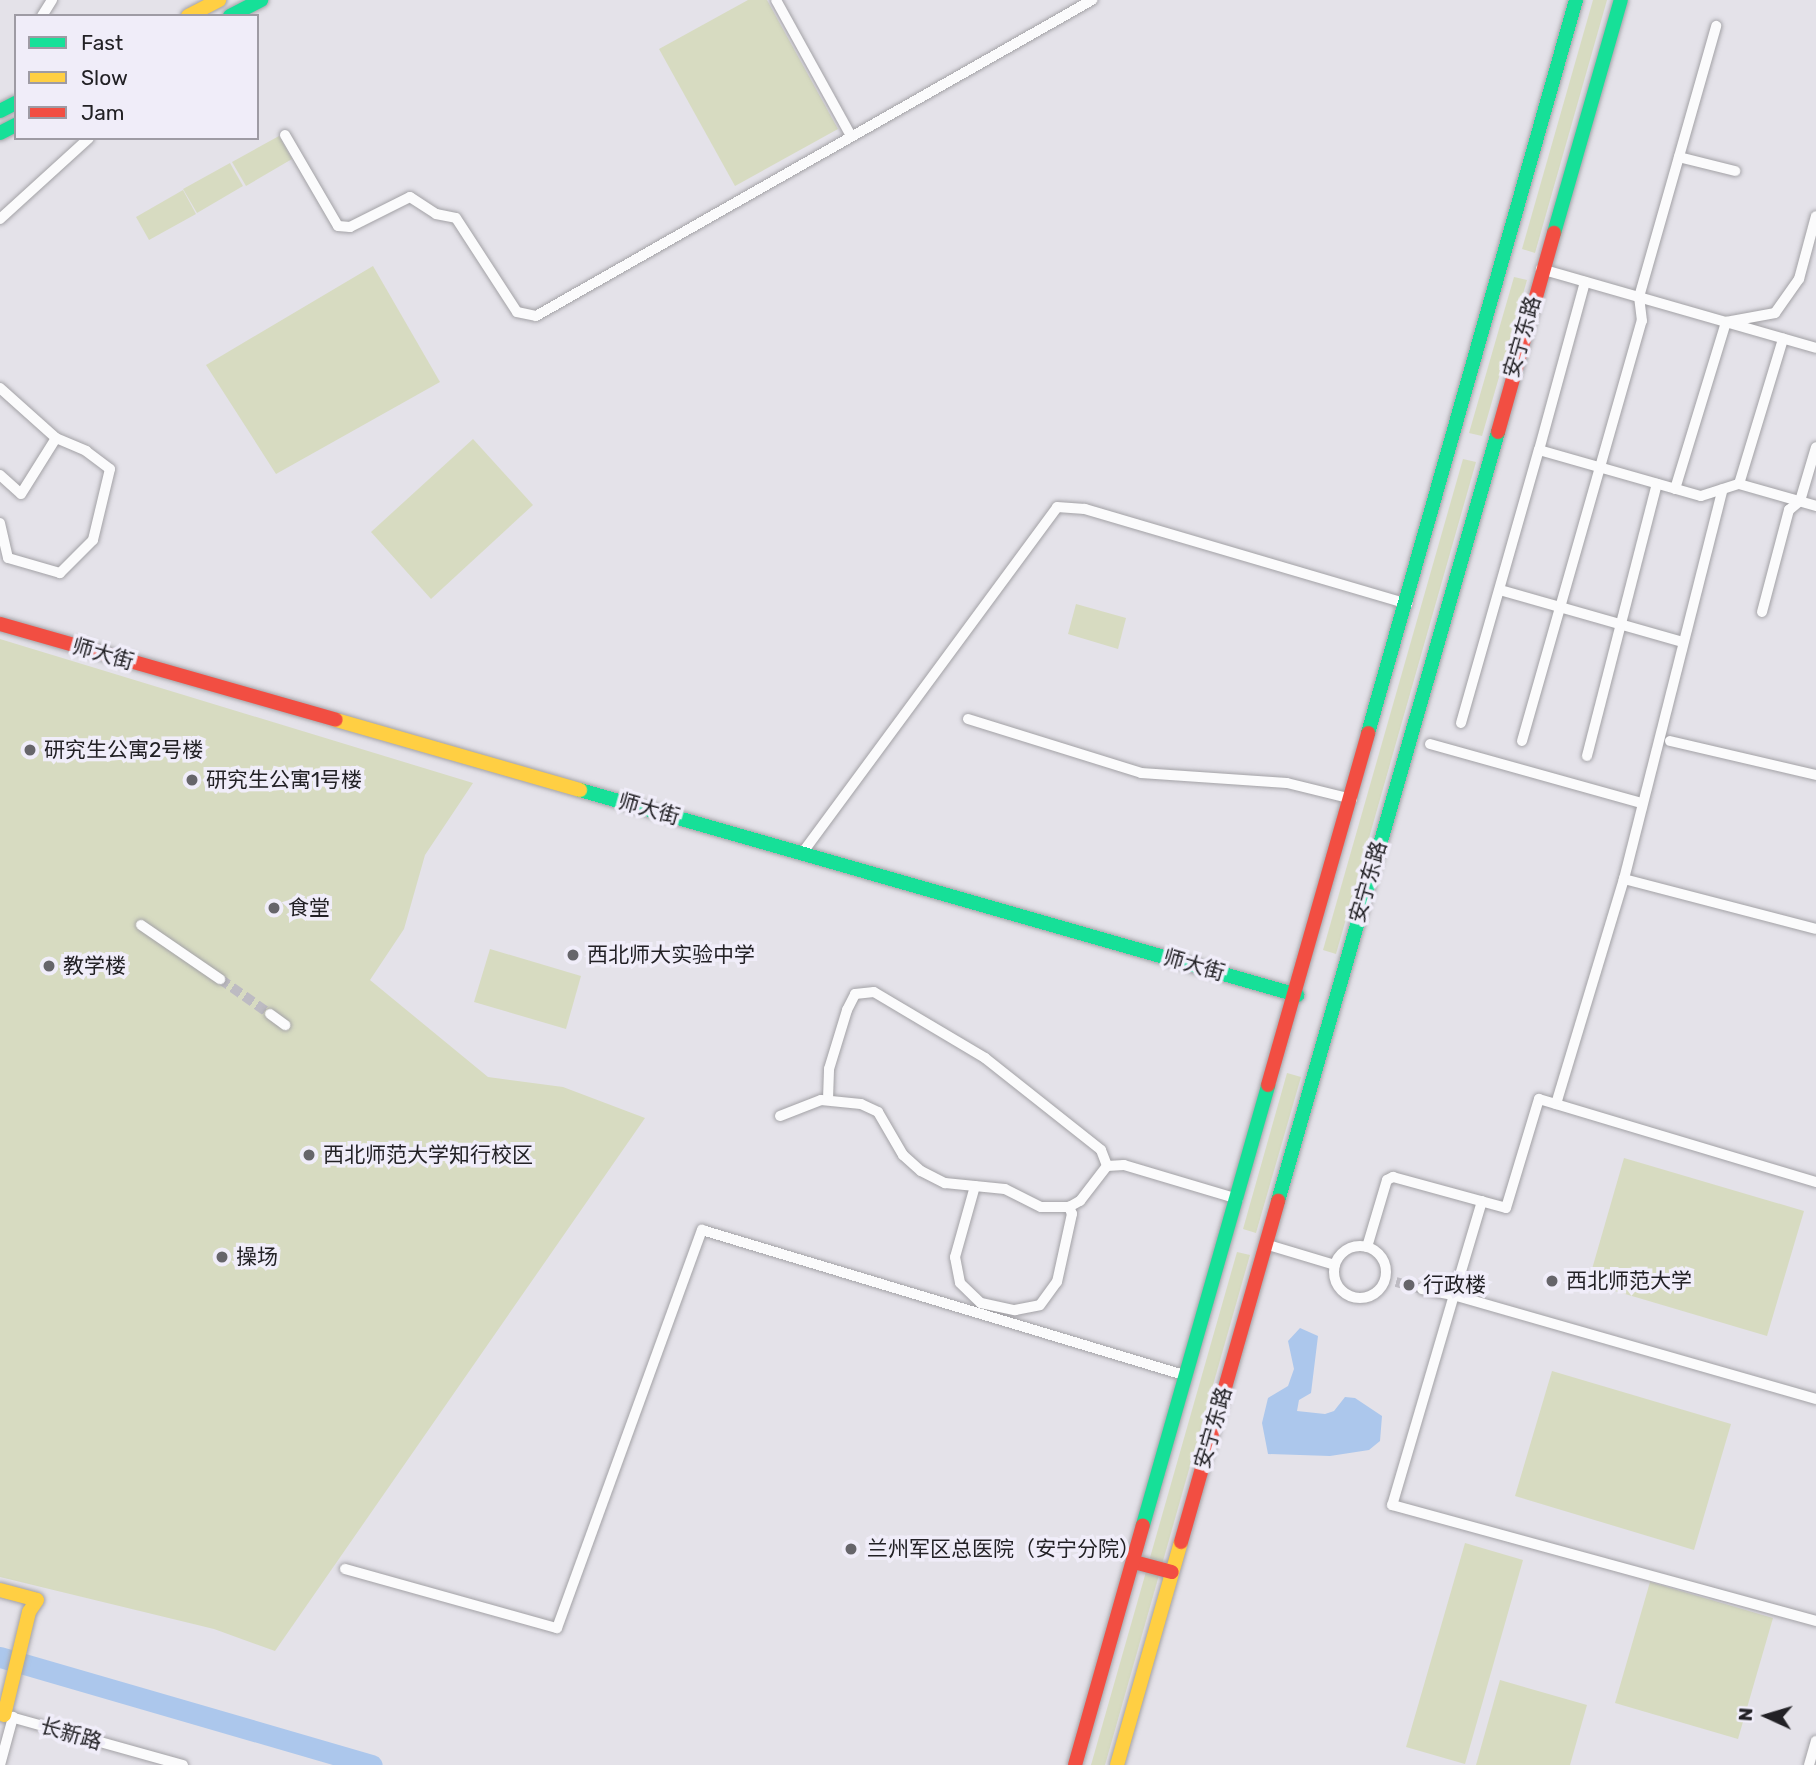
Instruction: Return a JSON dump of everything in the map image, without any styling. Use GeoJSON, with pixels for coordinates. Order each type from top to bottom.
{"type":"FeatureCollection","features":[{"type":"Feature","properties":{"kind":"main road"},"geometry":{"type":"LineString","coordinates":[[192,14],[219,0]]}},
{"type":"Feature","properties":{"kind":"main road"},"geometry":{"type":"LineString","coordinates":[[235,14],[264,0]]}},
{"type":"Feature","properties":{"kind":"main road","name":"安宁东路"},"geometry":{"type":"LineString","coordinates":[[1075,1765],[1297,995],[1576,0]]}},
{"type":"Feature","properties":{"kind":"main road","name":"安宁东路"},"geometry":{"type":"LineString","coordinates":[[1117,1765],[1541,269],[1621,0]]}},
{"type":"Feature","properties":{"kind":"main road","name":"师大街"},"geometry":{"type":"LineString","coordinates":[[0,624],[1297,995]]}},
{"type":"Feature","properties":{"kind":"main road"},"geometry":{"type":"LineString","coordinates":[[1133,1562],[1172,1572]]}},
{"type":"Feature","properties":{"kind":"main road"},"geometry":{"type":"LineString","coordinates":[[0,1590],[37,1600],[24,1635],[5,1715]]}},
{"type":"Feature","properties":{"kind":"street"},"geometry":{"type":"LineString","coordinates":[[776,0],[850,134]]}},
{"type":"Feature","properties":{"kind":"street"},"geometry":{"type":"LineString","coordinates":[[285,135],[338,226],[350,227],[410,197],[436,214],[456,218],[517,312],[536,317],[850,134],[1092,0]]}},
{"type":"Feature","properties":{"kind":"street"},"geometry":{"type":"LineString","coordinates":[[1522,741],[1642,321],[1639,297],[1717,26]]}},
{"type":"Feature","properties":{"kind":"street"},"geometry":{"type":"LineString","coordinates":[[0,219],[87,140]]}},
{"type":"Feature","properties":{"kind":"street"},"geometry":{"type":"LineString","coordinates":[[1679,157],[1735,171]]}},
{"type":"Feature","properties":{"kind":"street"},"geometry":{"type":"LineString","coordinates":[[1726,323],[1774,313],[1798,279],[1816,216]]}},
{"type":"Feature","properties":{"kind":"street"},"geometry":{"type":"LineString","coordinates":[[1541,269],[1816,348]]}},
{"type":"Feature","properties":{"kind":"street"},"geometry":{"type":"LineString","coordinates":[[1461,723],[1584,282]]}},
{"type":"Feature","properties":{"kind":"street"},"geometry":{"type":"LineString","coordinates":[[1675,489],[1726,323]]}},
{"type":"Feature","properties":{"kind":"street"},"geometry":{"type":"LineString","coordinates":[[1739,484],[1783,339]]}},
{"type":"Feature","properties":{"kind":"street"},"geometry":{"type":"LineString","coordinates":[[0,388],[56,438],[86,451],[110,469],[93,540],[60,573],[8,558],[0,523]]}},
{"type":"Feature","properties":{"kind":"street"},"geometry":{"type":"LineString","coordinates":[[0,475],[21,494],[56,438]]}},
{"type":"Feature","properties":{"kind":"street"},"geometry":{"type":"LineString","coordinates":[[1762,612],[1789,510],[1800,502],[1816,447]]}},
{"type":"Feature","properties":{"kind":"street"},"geometry":{"type":"LineString","coordinates":[[1539,450],[1701,496],[1739,484],[1816,506]]}},
{"type":"Feature","properties":{"kind":"street"},"geometry":{"type":"LineString","coordinates":[[1587,756],[1657,484]]}},
{"type":"Feature","properties":{"kind":"street"},"geometry":{"type":"LineString","coordinates":[[1556,1104],[1624,879],[1641,803],[1723,489]]}},
{"type":"Feature","properties":{"kind":"street"},"geometry":{"type":"LineString","coordinates":[[803,852],[1057,507],[1085,509],[1407,604]]}},
{"type":"Feature","properties":{"kind":"street"},"geometry":{"type":"LineString","coordinates":[[1500,590],[1682,642]]}},
{"type":"Feature","properties":{"kind":"street"},"geometry":{"type":"LineString","coordinates":[[968,719],[1141,773],[1287,783],[1352,800]]}},
{"type":"Feature","properties":{"kind":"street"},"geometry":{"type":"LineString","coordinates":[[1670,741],[1816,775]]}},
{"type":"Feature","properties":{"kind":"street"},"geometry":{"type":"LineString","coordinates":[[1430,744],[1641,803]]}},
{"type":"Feature","properties":{"kind":"street"},"geometry":{"type":"LineString","coordinates":[[1624,879],[1816,929]]}},
{"type":"Feature","properties":{"kind":"street"},"geometry":{"type":"LineString","coordinates":[[141,925],[219,979]]}},
{"type":"Feature","properties":{"kind":"street"},"geometry":{"type":"LineString","coordinates":[[828,1099],[829,1069],[847,1010],[855,994],[874,992],[985,1058],[1101,1150],[1107,1166]]}},
{"type":"Feature","properties":{"kind":"street"},"geometry":{"type":"LineString","coordinates":[[270,1014],[285,1025]]}},
{"type":"Feature","properties":{"kind":"street"},"geometry":{"type":"LineString","coordinates":[[780,1116],[828,1099],[861,1104],[877,1112],[903,1156],[921,1171],[946,1182],[1005,1189],[1041,1207],[1069,1207],[1080,1201],[1107,1166],[1124,1165],[1238,1199]]}},
{"type":"Feature","properties":{"kind":"street"},"geometry":{"type":"LineString","coordinates":[[1367,1247],[1387,1180],[1393,1177],[1506,1208],[1539,1099],[1816,1182]]}},
{"type":"Feature","properties":{"kind":"street"},"geometry":{"type":"LineString","coordinates":[[975,1186],[955,1257],[960,1283],[981,1303],[1015,1310],[1040,1305],[1057,1282],[1072,1214],[1069,1207]]}},
{"type":"Feature","properties":{"kind":"street"},"geometry":{"type":"LineString","coordinates":[[1482,1202],[1392,1505],[1816,1621]]}},
{"type":"Feature","properties":{"kind":"street"},"geometry":{"type":"LineString","coordinates":[[345,1569],[557,1628],[702,1230],[1187,1376]]}},
{"type":"Feature","properties":{"kind":"street"},"geometry":{"type":"LineString","coordinates":[[1265,1244],[1335,1265]]}},
{"type":"Feature","properties":{"kind":"street"},"geometry":{"type":"LineString","coordinates":[[1367,1247],[1383,1259],[1391,1281],[1373,1295],[1353,1298],[1337,1285],[1335,1265],[1348,1249],[1367,1247]]}},
{"type":"Feature","properties":{"kind":"street"},"geometry":{"type":"LineString","coordinates":[[1422,1289],[1454,1295],[1816,1399]]}},
{"type":"Feature","properties":{"kind":"street"},"geometry":{"type":"LineString","coordinates":[[0,1765],[5,1715]]}},
{"type":"Feature","properties":{"kind":"street","name":"长新路"},"geometry":{"type":"LineString","coordinates":[[5,1715],[183,1765]]}},
{"type":"Feature","properties":{"kind":"street"},"geometry":{"type":"LineString","coordinates":[[1809,1765],[1816,1741]]}},
{"type":"Feature","properties":{"kind":"green space"},"geometry":{"type":"Polygon","coordinates":[[[748,0],[767,0],[838,129],[735,186],[659,49],[748,0]]]}},
{"type":"Feature","properties":{"kind":"green space"},"geometry":{"type":"Polygon","coordinates":[[[1593,0],[1607,0],[1535,253],[1522,249],[1593,0]]]}},
{"type":"Feature","properties":{"kind":"green space"},"geometry":{"type":"Polygon","coordinates":[[[279,136],[292,159],[246,186],[232,162],[279,136]]]}},
{"type":"Feature","properties":{"kind":"green space"},"geometry":{"type":"Polygon","coordinates":[[[230,163],[243,186],[197,213],[183,189],[230,163]]]}},
{"type":"Feature","properties":{"kind":"green space"},"geometry":{"type":"Polygon","coordinates":[[[183,190],[196,214],[149,240],[136,217],[183,190]]]}},
{"type":"Feature","properties":{"kind":"green space"},"geometry":{"type":"Polygon","coordinates":[[[373,266],[440,382],[276,474],[206,365],[373,266]]]}},
{"type":"Feature","properties":{"kind":"green space"},"geometry":{"type":"Polygon","coordinates":[[[1514,277],[1527,280],[1482,436],[1469,433],[1514,277]]]}},
{"type":"Feature","properties":{"kind":"green space"},"geometry":{"type":"Polygon","coordinates":[[[473,439],[533,505],[431,599],[371,532],[473,439]]]}},
{"type":"Feature","properties":{"kind":"green space"},"geometry":{"type":"Polygon","coordinates":[[[1463,459],[1476,462],[1336,954],[1323,950],[1463,459]]]}},
{"type":"Feature","properties":{"kind":"green space"},"geometry":{"type":"Polygon","coordinates":[[[1076,604],[1126,618],[1118,649],[1068,634],[1076,604]]]}},
{"type":"Feature","properties":{"kind":"green space","name":"西北师范大学知行校区"},"geometry":{"type":"Polygon","coordinates":[[[0,639],[473,783],[425,855],[404,929],[370,980],[488,1077],[563,1087],[645,1118],[275,1651],[214,1629],[0,1577],[0,639]]]}},
{"type":"Feature","properties":{"kind":"green space"},"geometry":{"type":"Polygon","coordinates":[[[490,949],[581,976],[566,1029],[474,1002],[490,949]]]}},
{"type":"Feature","properties":{"kind":"green space"},"geometry":{"type":"Polygon","coordinates":[[[1287,1073],[1301,1077],[1256,1233],[1243,1229],[1287,1073]]]}},
{"type":"Feature","properties":{"kind":"green space"},"geometry":{"type":"Polygon","coordinates":[[[1624,1158],[1804,1211],[1767,1336],[1588,1283],[1624,1158]]]}},
{"type":"Feature","properties":{"kind":"green space"},"geometry":{"type":"Polygon","coordinates":[[[1237,1252],[1250,1255],[1105,1765],[1091,1765],[1237,1252]]]}},
{"type":"Feature","properties":{"kind":"green space"},"geometry":{"type":"Polygon","coordinates":[[[1552,1371],[1731,1424],[1694,1550],[1515,1496],[1552,1371]]]}},
{"type":"Feature","properties":{"kind":"green space"},"geometry":{"type":"Polygon","coordinates":[[[1465,1543],[1523,1560],[1465,1764],[1406,1747],[1465,1543]]]}},
{"type":"Feature","properties":{"kind":"green space"},"geometry":{"type":"Polygon","coordinates":[[[1650,1582],[1773,1618],[1738,1739],[1615,1703],[1650,1582]]]}},
{"type":"Feature","properties":{"kind":"green space"},"geometry":{"type":"Polygon","coordinates":[[[1500,1680],[1587,1705],[1570,1765],[1476,1765],[1500,1680]]]}},
{"type":"Feature","properties":{"kind":"water"},"geometry":{"type":"Polygon","coordinates":[[[1300,1328],[1318,1336],[1311,1393],[1299,1400],[1297,1411],[1325,1414],[1334,1411],[1345,1397],[1355,1398],[1382,1416],[1380,1441],[1369,1450],[1330,1456],[1268,1454],[1262,1423],[1268,1398],[1288,1386],[1294,1369],[1288,1341],[1300,1328]]]}},
{"type":"Feature","properties":{"kind":"waterway"},"geometry":{"type":"LineString","coordinates":[[0,1657],[372,1765]]}},
{"type":"Feature","properties":{"kind":"tunnel"},"geometry":{"type":"LineString","coordinates":[[220,979],[270,1014]]}},
{"type":"Feature","properties":{"kind":"tunnel"},"geometry":{"type":"LineString","coordinates":[[1396,1282],[1422,1289]]}},
{"type":"Feature","properties":{"kind":"traffic: fast"},"geometry":{"type":"LineString","coordinates":[[234,14],[261,0]]}},
{"type":"Feature","properties":{"kind":"traffic: fast"},"geometry":{"type":"LineString","coordinates":[[1368,733],[1576,0]]}},
{"type":"Feature","properties":{"kind":"traffic: fast"},"geometry":{"type":"LineString","coordinates":[[1554,233],[1621,0]]}},
{"type":"Feature","properties":{"kind":"traffic: fast"},"geometry":{"type":"LineString","coordinates":[[0,111],[14,104]]}},
{"type":"Feature","properties":{"kind":"traffic: fast"},"geometry":{"type":"LineString","coordinates":[[0,133],[14,126]]}},
{"type":"Feature","properties":{"kind":"traffic: fast"},"geometry":{"type":"LineString","coordinates":[[1278,1201],[1498,432]]}},
{"type":"Feature","properties":{"kind":"traffic: fast"},"geometry":{"type":"LineString","coordinates":[[580,790],[1297,995]]}},
{"type":"Feature","properties":{"kind":"traffic: fast"},"geometry":{"type":"LineString","coordinates":[[1143,1525],[1268,1085]]}},
{"type":"Feature","properties":{"kind":"traffic: slow"},"geometry":{"type":"LineString","coordinates":[[192,14],[219,0]]}},
{"type":"Feature","properties":{"kind":"traffic: slow"},"geometry":{"type":"LineString","coordinates":[[336,720],[580,790]]}},
{"type":"Feature","properties":{"kind":"traffic: slow"},"geometry":{"type":"LineString","coordinates":[[1117,1765],[1181,1542]]}},
{"type":"Feature","properties":{"kind":"traffic: slow"},"geometry":{"type":"LineString","coordinates":[[0,1590],[37,1600],[29,1612],[4,1715]]}},
{"type":"Feature","properties":{"kind":"traffic: jam"},"geometry":{"type":"LineString","coordinates":[[1498,432],[1554,233]]}},
{"type":"Feature","properties":{"kind":"traffic: jam"},"geometry":{"type":"LineString","coordinates":[[0,624],[336,720]]}},
{"type":"Feature","properties":{"kind":"traffic: jam"},"geometry":{"type":"LineString","coordinates":[[1268,1085],[1368,733]]}},
{"type":"Feature","properties":{"kind":"traffic: jam"},"geometry":{"type":"LineString","coordinates":[[1181,1542],[1278,1201]]}},
{"type":"Feature","properties":{"kind":"traffic: jam"},"geometry":{"type":"LineString","coordinates":[[1075,1765],[1143,1525]]}},
{"type":"Feature","properties":{"kind":"traffic: jam"},"geometry":{"type":"LineString","coordinates":[[1134,1562],[1172,1572]]}},
{"type":"Feature","properties":{"kind":"place","name":"研究生公寓2号楼"},"geometry":{"type":"Point","coordinates":[30,750]}},
{"type":"Feature","properties":{"kind":"place","name":"研究生公寓1号楼"},"geometry":{"type":"Point","coordinates":[192,780]}},
{"type":"Feature","properties":{"kind":"place","name":"食堂"},"geometry":{"type":"Point","coordinates":[274,908]}},
{"type":"Feature","properties":{"kind":"place","name":"西北师大实验中学"},"geometry":{"type":"Point","coordinates":[573,955]}},
{"type":"Feature","properties":{"kind":"place","name":"教学楼"},"geometry":{"type":"Point","coordinates":[49,966]}},
{"type":"Feature","properties":{"kind":"place","name":"西北师范大学知行校区"},"geometry":{"type":"Point","coordinates":[309,1155]}},
{"type":"Feature","properties":{"kind":"place","name":"操场"},"geometry":{"type":"Point","coordinates":[222,1257]}},
{"type":"Feature","properties":{"kind":"place","name":"西北师范大学"},"geometry":{"type":"Point","coordinates":[1552,1281]}},
{"type":"Feature","properties":{"kind":"place","name":"行政楼"},"geometry":{"type":"Point","coordinates":[1409,1285]}},
{"type":"Feature","properties":{"kind":"place","name":"兰州军区总医院（安宁分院）"},"geometry":{"type":"Point","coordinates":[851,1549]}}]}
